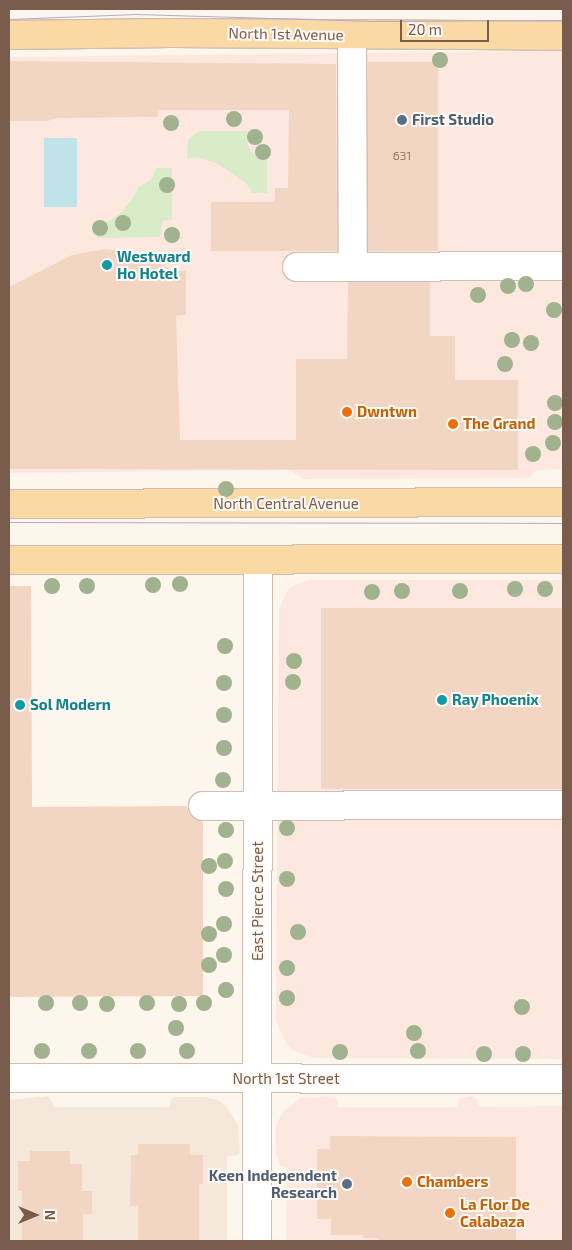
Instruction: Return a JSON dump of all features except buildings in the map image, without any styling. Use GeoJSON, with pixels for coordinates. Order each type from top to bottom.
{"type":"FeatureCollection","features":[{"type":"Feature","properties":{"kind":"main road","name":"North 1st Avenue"},"geometry":{"type":"LineString","coordinates":[[9,35],[563,36]]}},
{"type":"Feature","properties":{"kind":"main road","name":"North Central Avenue"},"geometry":{"type":"LineString","coordinates":[[9,504],[563,502]]}},
{"type":"Feature","properties":{"kind":"main road"},"geometry":{"type":"LineString","coordinates":[[9,560],[563,560]]}},
{"type":"Feature","properties":{"kind":"street"},"geometry":{"type":"LineString","coordinates":[[352,35],[353,267]]}},
{"type":"Feature","properties":{"kind":"street"},"geometry":{"type":"LineString","coordinates":[[298,267],[563,266]]}},
{"type":"Feature","properties":{"kind":"street","name":"East Pierce Street"},"geometry":{"type":"LineString","coordinates":[[257,1241],[258,560]]}},
{"type":"Feature","properties":{"kind":"street"},"geometry":{"type":"LineString","coordinates":[[203,806],[563,805]]}},
{"type":"Feature","properties":{"kind":"street","name":"North 1st Street"},"geometry":{"type":"LineString","coordinates":[[9,1078],[563,1079]]}},
{"type":"Feature","properties":{"kind":"shaded area"},"geometry":{"type":"Polygon","coordinates":[[[563,51],[563,469],[536,470],[529,478],[304,479],[289,470],[9,473],[9,57],[563,51]]]}},
{"type":"Feature","properties":{"kind":"shaded area"},"geometry":{"type":"Polygon","coordinates":[[[309,580],[563,580],[563,1059],[314,1058],[294,1051],[285,1042],[276,1020],[279,610],[287,591],[294,585],[309,580]]]}},
{"type":"Feature","properties":{"kind":"shaded area"},"geometry":{"type":"Polygon","coordinates":[[[49,1096],[55,1107],[169,1107],[174,1097],[205,1097],[218,1100],[227,1107],[238,1125],[240,1153],[237,1156],[227,1156],[227,1241],[9,1241],[9,1100],[49,1096]]]}},
{"type":"Feature","properties":{"kind":"shaded area"},"geometry":{"type":"Polygon","coordinates":[[[334,1096],[337,1099],[337,1107],[457,1107],[459,1098],[473,1096],[477,1099],[478,1107],[563,1106],[563,1241],[286,1241],[287,1168],[280,1166],[276,1152],[275,1132],[278,1121],[284,1111],[301,1098],[334,1096]]]}},
{"type":"Feature","properties":{"kind":"green space"},"geometry":{"type":"Polygon","coordinates":[[[199,131],[247,131],[248,146],[252,152],[257,155],[267,156],[267,193],[252,193],[246,183],[216,163],[199,158],[187,158],[188,139],[199,131]]]}},
{"type":"Feature","properties":{"kind":"green space"},"geometry":{"type":"Polygon","coordinates":[[[156,168],[172,168],[172,219],[163,221],[160,237],[97,238],[97,229],[123,211],[138,188],[152,178],[156,168]]]}},
{"type":"Feature","properties":{"kind":"water"},"geometry":{"type":"Polygon","coordinates":[[[44,138],[77,138],[77,207],[44,207],[44,138]]]}},
{"type":"Feature","properties":{"kind":"tram line"},"geometry":{"type":"LineString","coordinates":[[9,19],[136,14],[373,21],[563,20]]}},
{"type":"Feature","properties":{"kind":"tram line"},"geometry":{"type":"LineString","coordinates":[[9,522],[563,523]]}},
{"type":"Feature","properties":{"kind":"place","name":"First Studio"},"geometry":{"type":"Point","coordinates":[402,120]}},
{"type":"Feature","properties":{"kind":"place","name":"Westward Ho Hotel"},"geometry":{"type":"Point","coordinates":[107,265]}},
{"type":"Feature","properties":{"kind":"place","name":"Dwntwn"},"geometry":{"type":"Point","coordinates":[347,412]}},
{"type":"Feature","properties":{"kind":"place","name":"The Grand"},"geometry":{"type":"Point","coordinates":[453,424]}},
{"type":"Feature","properties":{"kind":"place","name":"Ray Phoenix"},"geometry":{"type":"Point","coordinates":[442,700]}},
{"type":"Feature","properties":{"kind":"place","name":"Sol Modern"},"geometry":{"type":"Point","coordinates":[20,705]}},
{"type":"Feature","properties":{"kind":"place","name":"Chambers"},"geometry":{"type":"Point","coordinates":[407,1182]}},
{"type":"Feature","properties":{"kind":"place","name":"Keen Independent Research"},"geometry":{"type":"Point","coordinates":[347,1184]}},
{"type":"Feature","properties":{"kind":"place","name":"La Flor De Calabaza"},"geometry":{"type":"Point","coordinates":[450,1213]}}]}
